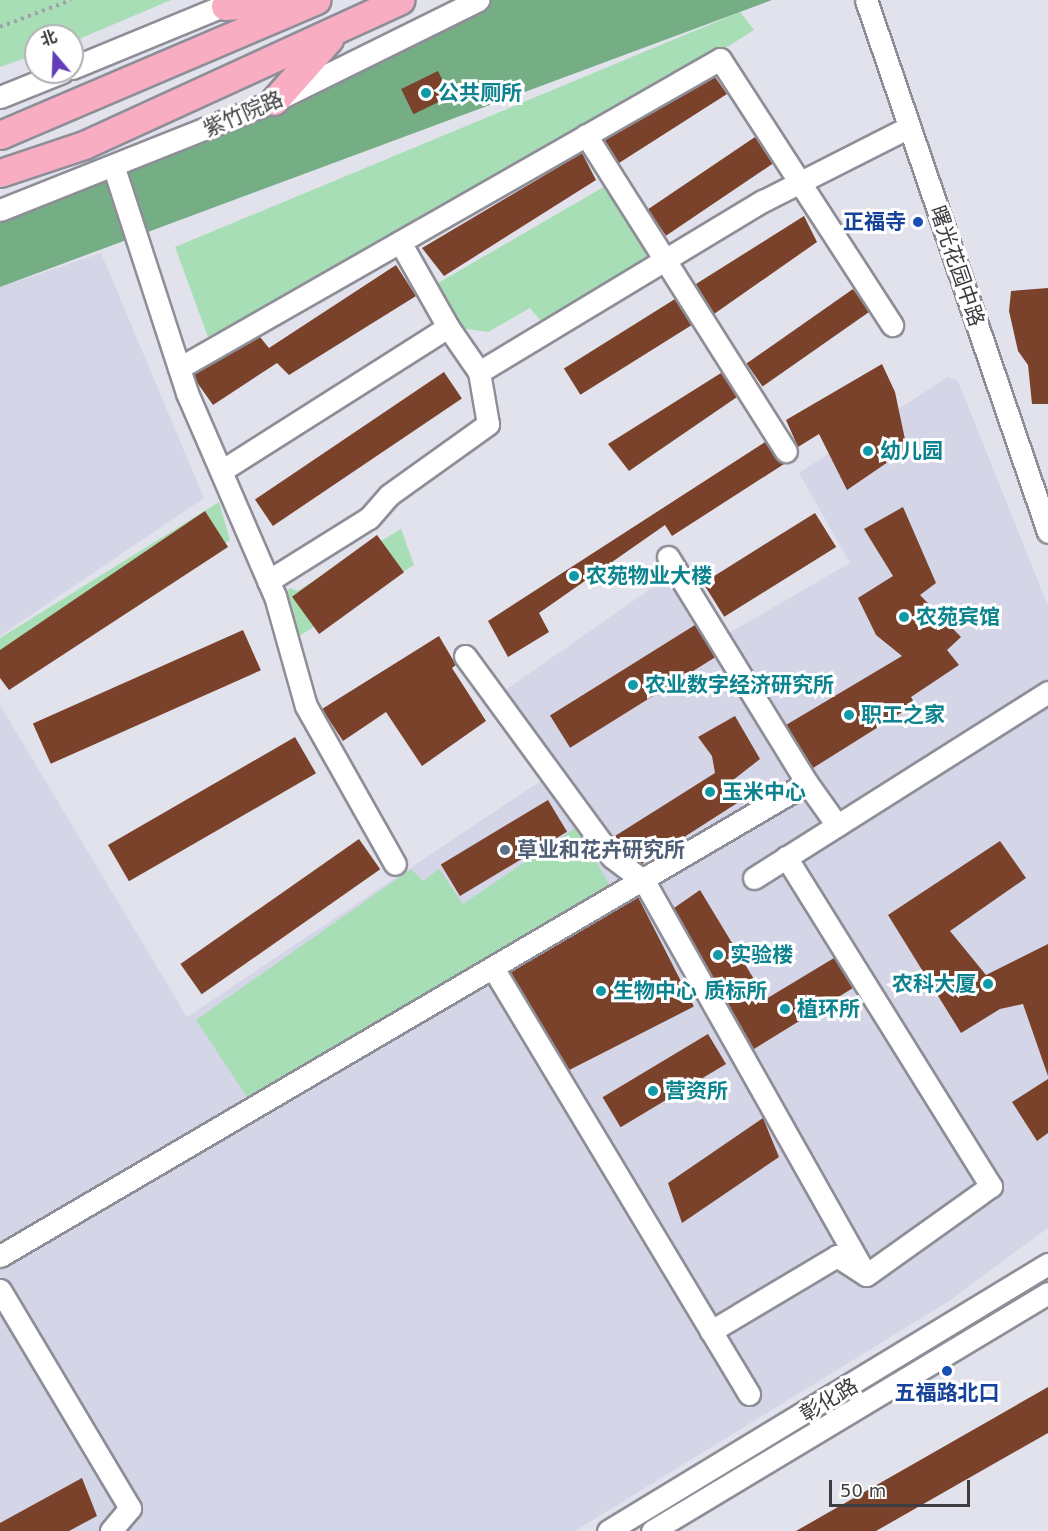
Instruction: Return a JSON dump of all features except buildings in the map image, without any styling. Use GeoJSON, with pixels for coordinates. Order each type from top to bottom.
{"type":"FeatureCollection","features":[{"type":"Feature","properties":{"kind":"main road"},"geometry":{"type":"LineString","coordinates":[[231,3],[311,0]]}},
{"type":"Feature","properties":{"kind":"main road"},"geometry":{"type":"LineString","coordinates":[[0,135],[316,0]]}},
{"type":"Feature","properties":{"kind":"main road","name":"紫竹院路"},"geometry":{"type":"LineString","coordinates":[[0,173],[84,145],[335,32],[400,0]]}},
{"type":"Feature","properties":{"kind":"main road"},"geometry":{"type":"LineString","coordinates":[[274,101],[335,32]]}},
{"type":"Feature","properties":{"kind":"street","name":"紫竹院路"},"geometry":{"type":"LineString","coordinates":[[0,210],[114,168],[274,101],[478,0]]}},
{"type":"Feature","properties":{"kind":"street","name":"曙光花园中路"},"geometry":{"type":"LineString","coordinates":[[866,0],[1048,532]]}},
{"type":"Feature","properties":{"kind":"street"},"geometry":{"type":"LineString","coordinates":[[84,63],[231,3]]}},
{"type":"Feature","properties":{"kind":"street"},"geometry":{"type":"LineString","coordinates":[[179,368],[720,59],[892,325]]}},
{"type":"Feature","properties":{"kind":"street"},"geometry":{"type":"LineString","coordinates":[[0,97],[32,84]]}},
{"type":"Feature","properties":{"kind":"street"},"geometry":{"type":"LineString","coordinates":[[479,372],[801,182],[909,127]]}},
{"type":"Feature","properties":{"kind":"street"},"geometry":{"type":"LineString","coordinates":[[586,135],[786,451]]}},
{"type":"Feature","properties":{"kind":"street"},"geometry":{"type":"LineString","coordinates":[[114,168],[179,368],[268,581],[306,706],[395,864]]}},
{"type":"Feature","properties":{"kind":"street"},"geometry":{"type":"LineString","coordinates":[[268,581],[369,518],[389,495],[488,424],[479,372],[448,327],[400,242]]}},
{"type":"Feature","properties":{"kind":"street"},"geometry":{"type":"LineString","coordinates":[[221,471],[448,327]]}},
{"type":"Feature","properties":{"kind":"street"},"geometry":{"type":"LineString","coordinates":[[668,557],[807,783],[837,825]]}},
{"type":"Feature","properties":{"kind":"street"},"geometry":{"type":"LineString","coordinates":[[465,656],[612,857],[644,881],[866,1275]]}},
{"type":"Feature","properties":{"kind":"street"},"geometry":{"type":"LineString","coordinates":[[754,878],[1048,692]]}},
{"type":"Feature","properties":{"kind":"street"},"geometry":{"type":"LineString","coordinates":[[0,1256],[644,881],[807,783]]}},
{"type":"Feature","properties":{"kind":"street"},"geometry":{"type":"LineString","coordinates":[[786,857],[991,1186],[866,1275]]}},
{"type":"Feature","properties":{"kind":"street"},"geometry":{"type":"LineString","coordinates":[[493,968],[749,1394]]}},
{"type":"Feature","properties":{"kind":"street"},"geometry":{"type":"LineString","coordinates":[[711,1331],[837,1256],[866,1275]]}},
{"type":"Feature","properties":{"kind":"street","name":"彰化路"},"geometry":{"type":"LineString","coordinates":[[608,1531],[1048,1264]]}},
{"type":"Feature","properties":{"kind":"street"},"geometry":{"type":"LineString","coordinates":[[0,1290],[130,1508],[111,1531]]}},
{"type":"Feature","properties":{"kind":"street","name":"彰化路"},"geometry":{"type":"LineString","coordinates":[[652,1531],[1048,1293]]}},
{"type":"Feature","properties":{"kind":"path"},"geometry":{"type":"LineString","coordinates":[[0,27],[71,0]]}},
{"type":"Feature","properties":{"kind":"shaded area"},"geometry":{"type":"Polygon","coordinates":[[[101,253],[204,498],[0,636],[0,287],[101,253]]]}},
{"type":"Feature","properties":{"kind":"shaded area"},"geometry":{"type":"Polygon","coordinates":[[[948,377],[958,381],[1048,606],[1048,1228],[949,1301],[575,1531],[0,1531],[0,705],[187,1017],[548,776],[494,698],[676,571],[729,633],[850,563],[799,473],[948,377]]]}},
{"type":"Feature","properties":{"kind":"green space"},"geometry":{"type":"Polygon","coordinates":[[[0,0],[171,0],[84,37],[84,24],[24,24],[24,58],[0,67],[0,0]]]}},
{"type":"Feature","properties":{"kind":"green space"},"geometry":{"type":"Polygon","coordinates":[[[492,0],[772,0],[0,287],[0,211],[413,46],[492,0]]]}},
{"type":"Feature","properties":{"kind":"green space"},"geometry":{"type":"Polygon","coordinates":[[[740,12],[754,30],[687,72],[208,337],[175,247],[740,12]]]}},
{"type":"Feature","properties":{"kind":"green space"},"geometry":{"type":"Polygon","coordinates":[[[607,185],[656,260],[545,326],[530,308],[488,332],[460,328],[433,286],[607,185]]]}},
{"type":"Feature","properties":{"kind":"green space"},"geometry":{"type":"Polygon","coordinates":[[[219,502],[230,540],[12,682],[0,665],[0,638],[219,502]]]}},
{"type":"Feature","properties":{"kind":"green space"},"geometry":{"type":"Polygon","coordinates":[[[401,529],[414,565],[296,638],[278,600],[290,588],[297,591],[401,529]]]}},
{"type":"Feature","properties":{"kind":"green space"},"geometry":{"type":"Polygon","coordinates":[[[577,827],[614,893],[249,1100],[196,1020],[411,869],[423,881],[439,869],[463,904],[577,827]]]}},
{"type":"Feature","properties":{"kind":"place","name":"公共厕所"},"geometry":{"type":"Point","coordinates":[426,93]}},
{"type":"Feature","properties":{"kind":"place","name":"正福寺"},"geometry":{"type":"Point","coordinates":[918,222]}},
{"type":"Feature","properties":{"kind":"place","name":"幼儿园"},"geometry":{"type":"Point","coordinates":[868,451]}},
{"type":"Feature","properties":{"kind":"place","name":"农苑物业大楼"},"geometry":{"type":"Point","coordinates":[574,576]}},
{"type":"Feature","properties":{"kind":"place","name":"农苑宾馆"},"geometry":{"type":"Point","coordinates":[904,617]}},
{"type":"Feature","properties":{"kind":"place","name":"农业数字经济研究所"},"geometry":{"type":"Point","coordinates":[633,685]}},
{"type":"Feature","properties":{"kind":"place","name":"职工之家"},"geometry":{"type":"Point","coordinates":[849,715]}},
{"type":"Feature","properties":{"kind":"place","name":"玉米中心"},"geometry":{"type":"Point","coordinates":[710,792]}},
{"type":"Feature","properties":{"kind":"place","name":"草业和花卉研究所"},"geometry":{"type":"Point","coordinates":[505,850]}},
{"type":"Feature","properties":{"kind":"place","name":"实验楼"},"geometry":{"type":"Point","coordinates":[718,955]}},
{"type":"Feature","properties":{"kind":"place","name":"农科大厦"},"geometry":{"type":"Point","coordinates":[988,984]}},
{"type":"Feature","properties":{"kind":"place","name":"生物中心 质标所"},"geometry":{"type":"Point","coordinates":[601,991]}},
{"type":"Feature","properties":{"kind":"place","name":"植环所"},"geometry":{"type":"Point","coordinates":[785,1009]}},
{"type":"Feature","properties":{"kind":"place","name":"营资所"},"geometry":{"type":"Point","coordinates":[653,1091]}},
{"type":"Feature","properties":{"kind":"place","name":"五福路北口"},"geometry":{"type":"Point","coordinates":[947,1371]}}]}
